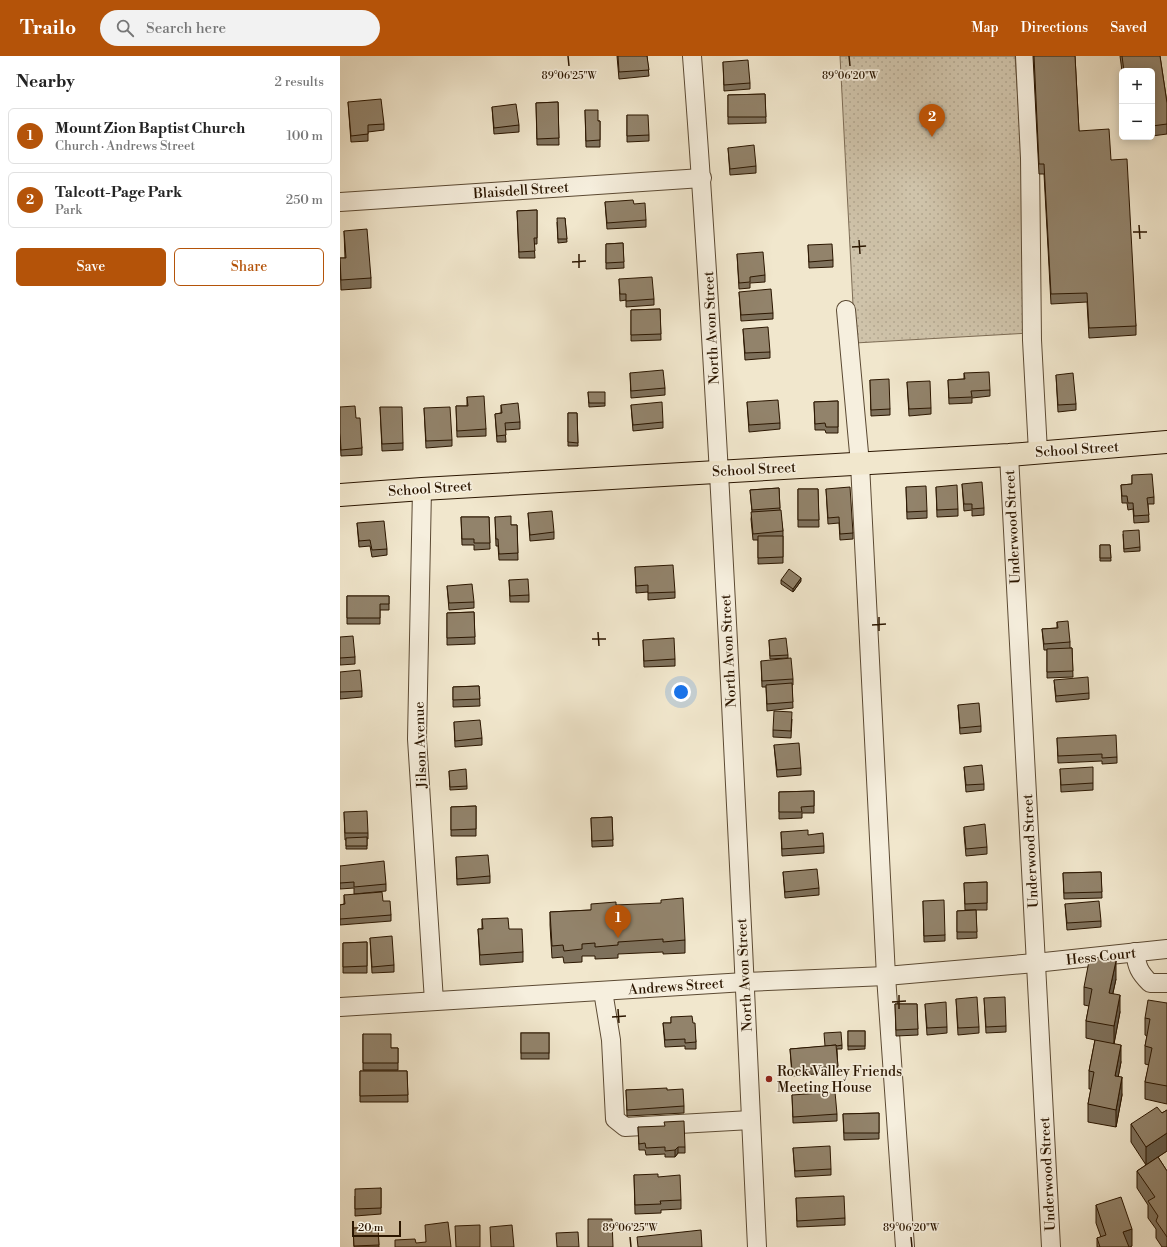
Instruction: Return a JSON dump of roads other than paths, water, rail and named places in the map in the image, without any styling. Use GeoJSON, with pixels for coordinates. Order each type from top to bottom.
{"type":"FeatureCollection","features":[{"type":"Feature","properties":{"kind":"main road","name":"School Street"},"geometry":{"type":"LineString","coordinates":[[340,495],[422,488],[860,464],[1167,442]]}},
{"type":"Feature","properties":{"kind":"street","name":"North Avon Street"},"geometry":{"type":"LineString","coordinates":[[692,56],[702,178],[719,471],[757,1247]]}},
{"type":"Feature","properties":{"kind":"street"},"geometry":{"type":"LineString","coordinates":[[1025,56],[1030,158],[1032,340],[1038,452]]}},
{"type":"Feature","properties":{"kind":"street","name":"Blaisdell Street"},"geometry":{"type":"LineString","coordinates":[[340,202],[702,178]]}},
{"type":"Feature","properties":{"kind":"street"},"geometry":{"type":"LineString","coordinates":[[846,310],[860,464],[886,976],[905,1240]]}},
{"type":"Feature","properties":{"kind":"street","name":"Underwood Street"},"geometry":{"type":"LineString","coordinates":[[1009,454],[1051,1247]]}},
{"type":"Feature","properties":{"kind":"street","name":"Jilson Avenue"},"geometry":{"type":"LineString","coordinates":[[422,488],[418,739],[434,1002]]}},
{"type":"Feature","properties":{"kind":"street","name":"Hess Court"},"geometry":{"type":"LineString","coordinates":[[1036,963],[1167,949]]}},
{"type":"Feature","properties":{"kind":"street"},"geometry":{"type":"LineString","coordinates":[[1135,952],[1137,966],[1142,976],[1150,982],[1167,983]]}},
{"type":"Feature","properties":{"kind":"street","name":"Andrews Street"},"geometry":{"type":"LineString","coordinates":[[340,1007],[745,982],[886,976],[1036,963]]}},
{"type":"Feature","properties":{"kind":"street"},"geometry":{"type":"LineString","coordinates":[[603,991],[611,1040],[615,1119],[625,1128],[751,1120]]}},
{"type":"Feature","properties":{"kind":"place","name":"Talcott-Page Park"},"geometry":{"type":"Point","coordinates":[932,137]}},
{"type":"Feature","properties":{"kind":"place","name":"Mount Zion Baptist Church"},"geometry":{"type":"Point","coordinates":[618,938]}},
{"type":"Feature","properties":{"kind":"place","name":"Rock Valley Friends Meeting House"},"geometry":{"type":"Point","coordinates":[769,1079]}}]}
